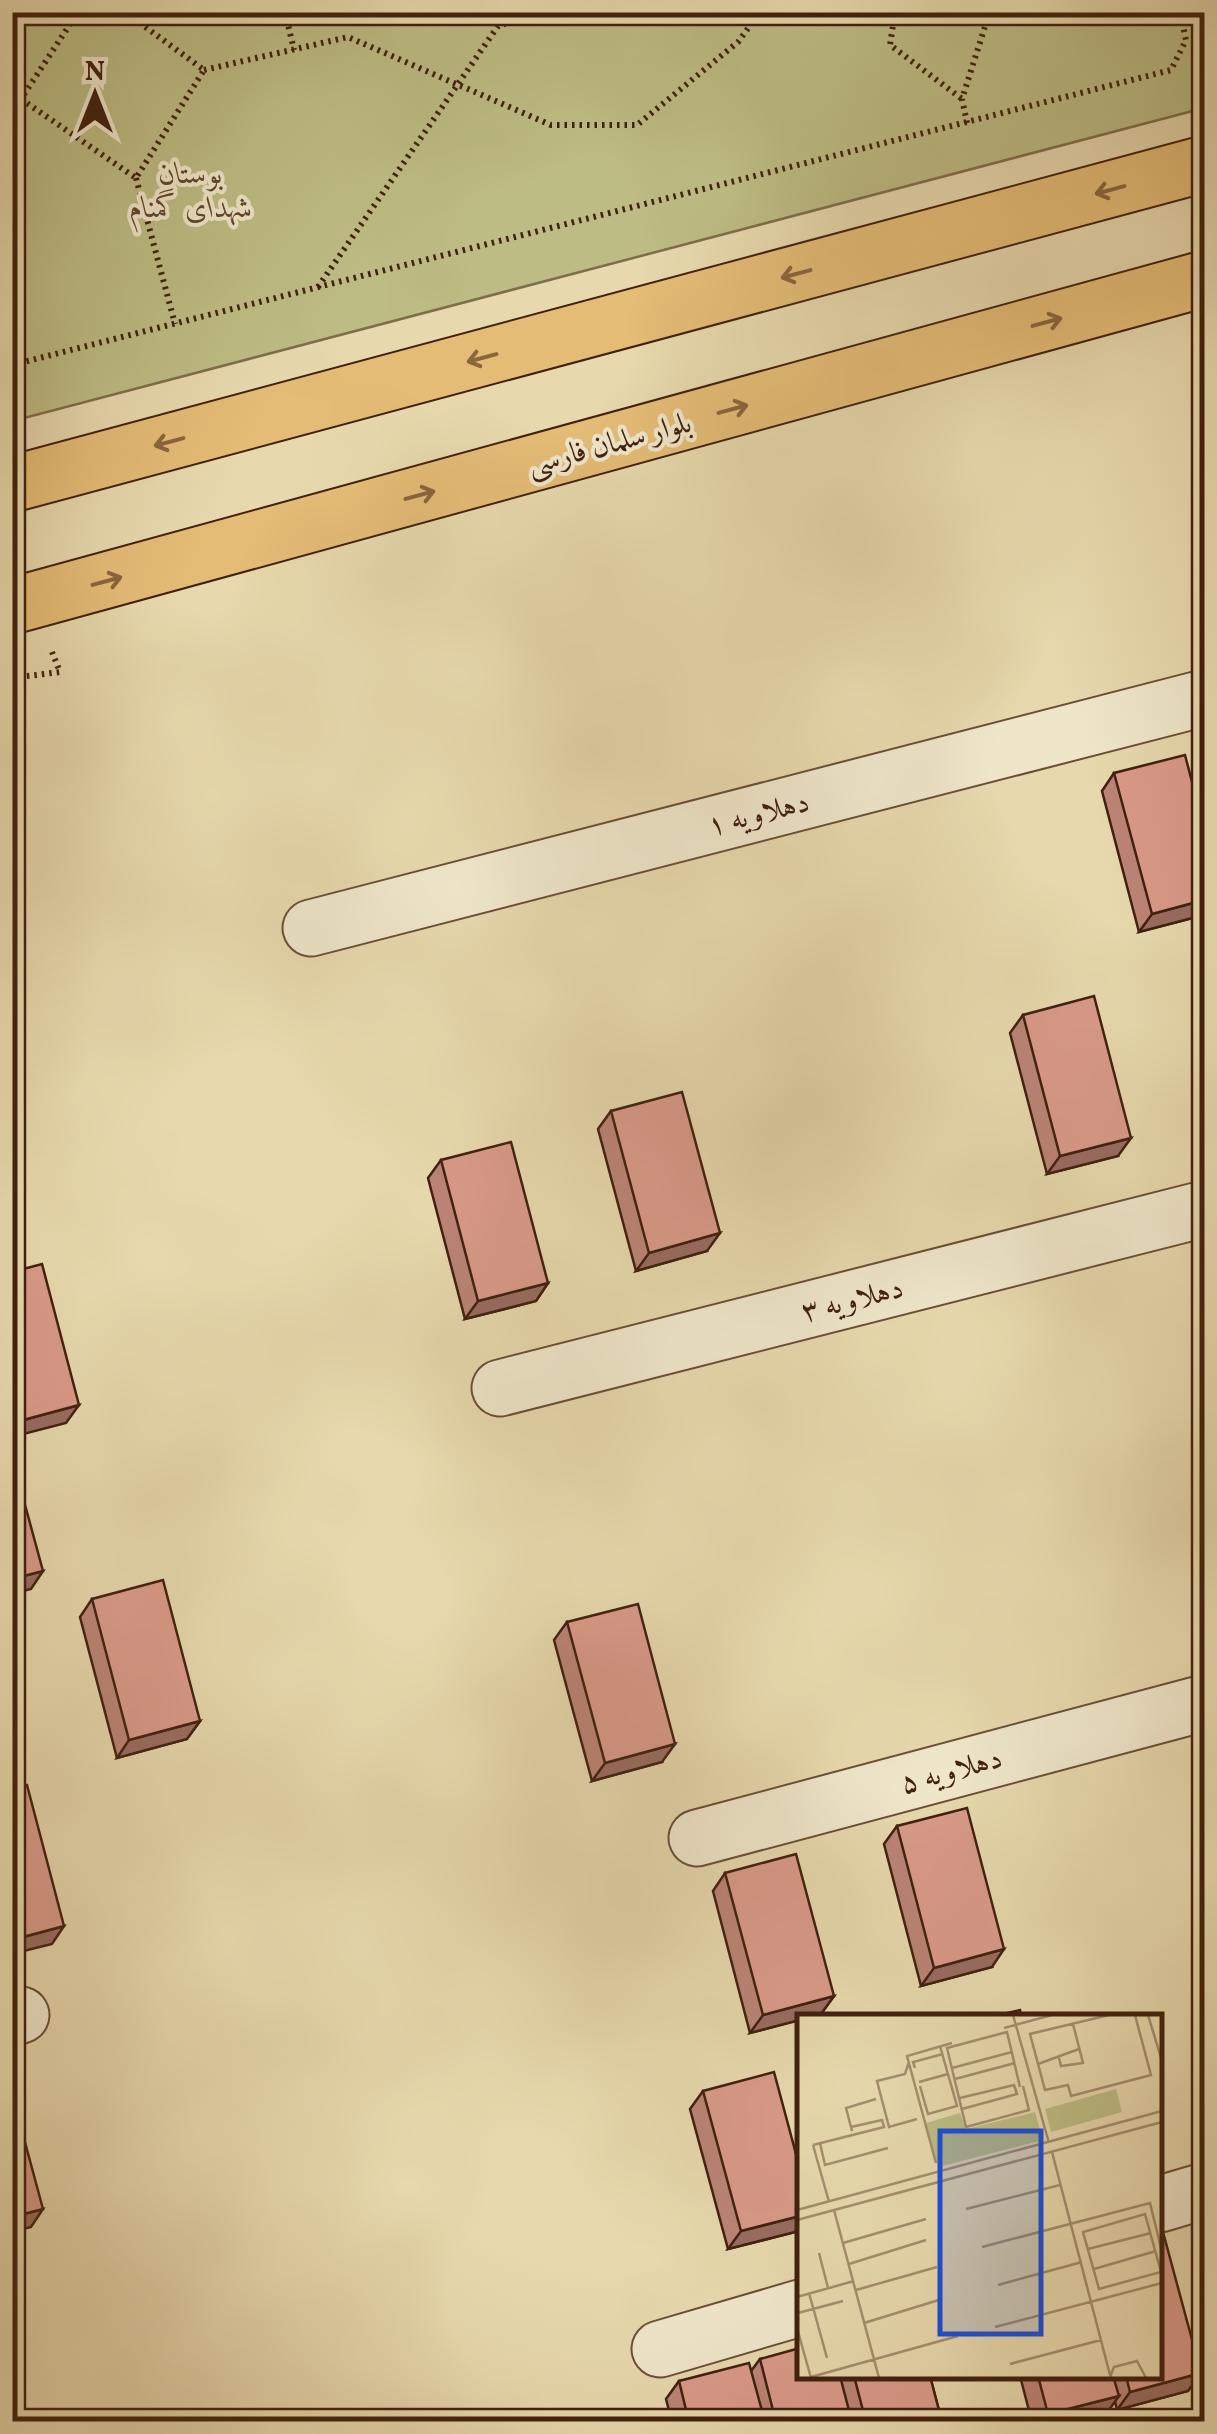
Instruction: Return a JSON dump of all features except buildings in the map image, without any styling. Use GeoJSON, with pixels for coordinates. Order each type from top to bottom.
{"type":"FeatureCollection","features":[{"type":"Feature","properties":{"kind":"main road"},"geometry":{"type":"LineString","coordinates":[[12,484],[1204,164]]}},
{"type":"Feature","properties":{"kind":"main road","name":"بلوار سلمان فارسی"},"geometry":{"type":"LineString","coordinates":[[12,606],[1204,279]]}},
{"type":"Feature","properties":{"kind":"street","name":"دهلاویه ۱"},"geometry":{"type":"LineString","coordinates":[[311,928],[1204,698]]}},
{"type":"Feature","properties":{"kind":"street","name":"دهلاویه ۳"},"geometry":{"type":"LineString","coordinates":[[500,1388],[1204,1209]]}},
{"type":"Feature","properties":{"kind":"street","name":"دهلاویه ۵"},"geometry":{"type":"LineString","coordinates":[[696,1838],[1204,1702]]}},
{"type":"Feature","properties":{"kind":"street"},"geometry":{"type":"LineString","coordinates":[[1162,2203],[1204,2191]]}},
{"type":"Feature","properties":{"kind":"street"},"geometry":{"type":"LineString","coordinates":[[660,2349],[797,2309]]}},
{"type":"Feature","properties":{"kind":"path"},"geometry":{"type":"LineString","coordinates":[[78,12],[17,100],[136,178],[176,324]]}},
{"type":"Feature","properties":{"kind":"path"},"geometry":{"type":"LineString","coordinates":[[125,12],[204,70]]}},
{"type":"Feature","properties":{"kind":"path"},"geometry":{"type":"LineString","coordinates":[[285,12],[294,50]]}},
{"type":"Feature","properties":{"kind":"path"},"geometry":{"type":"LineString","coordinates":[[318,288],[498,26],[543,12]]}},
{"type":"Feature","properties":{"kind":"path"},"geometry":{"type":"LineString","coordinates":[[136,178],[204,70],[348,37],[551,126],[637,126],[738,42],[760,12]]}},
{"type":"Feature","properties":{"kind":"path"},"geometry":{"type":"LineString","coordinates":[[895,12],[890,45],[962,99]]}},
{"type":"Feature","properties":{"kind":"path"},"geometry":{"type":"LineString","coordinates":[[967,122],[962,99],[987,12]]}},
{"type":"Feature","properties":{"kind":"path"},"geometry":{"type":"LineString","coordinates":[[12,366],[1171,70],[1186,40],[1180,12]]}},
{"type":"Feature","properties":{"kind":"path"},"geometry":{"type":"LineString","coordinates":[[12,678],[60,672]]}},
{"type":"Feature","properties":{"kind":"green space","name":"بوستان شهدای گمنام"},"geometry":{"type":"Polygon","coordinates":[[[13,12],[1204,13],[1204,108],[13,421],[13,12]]]}}]}
